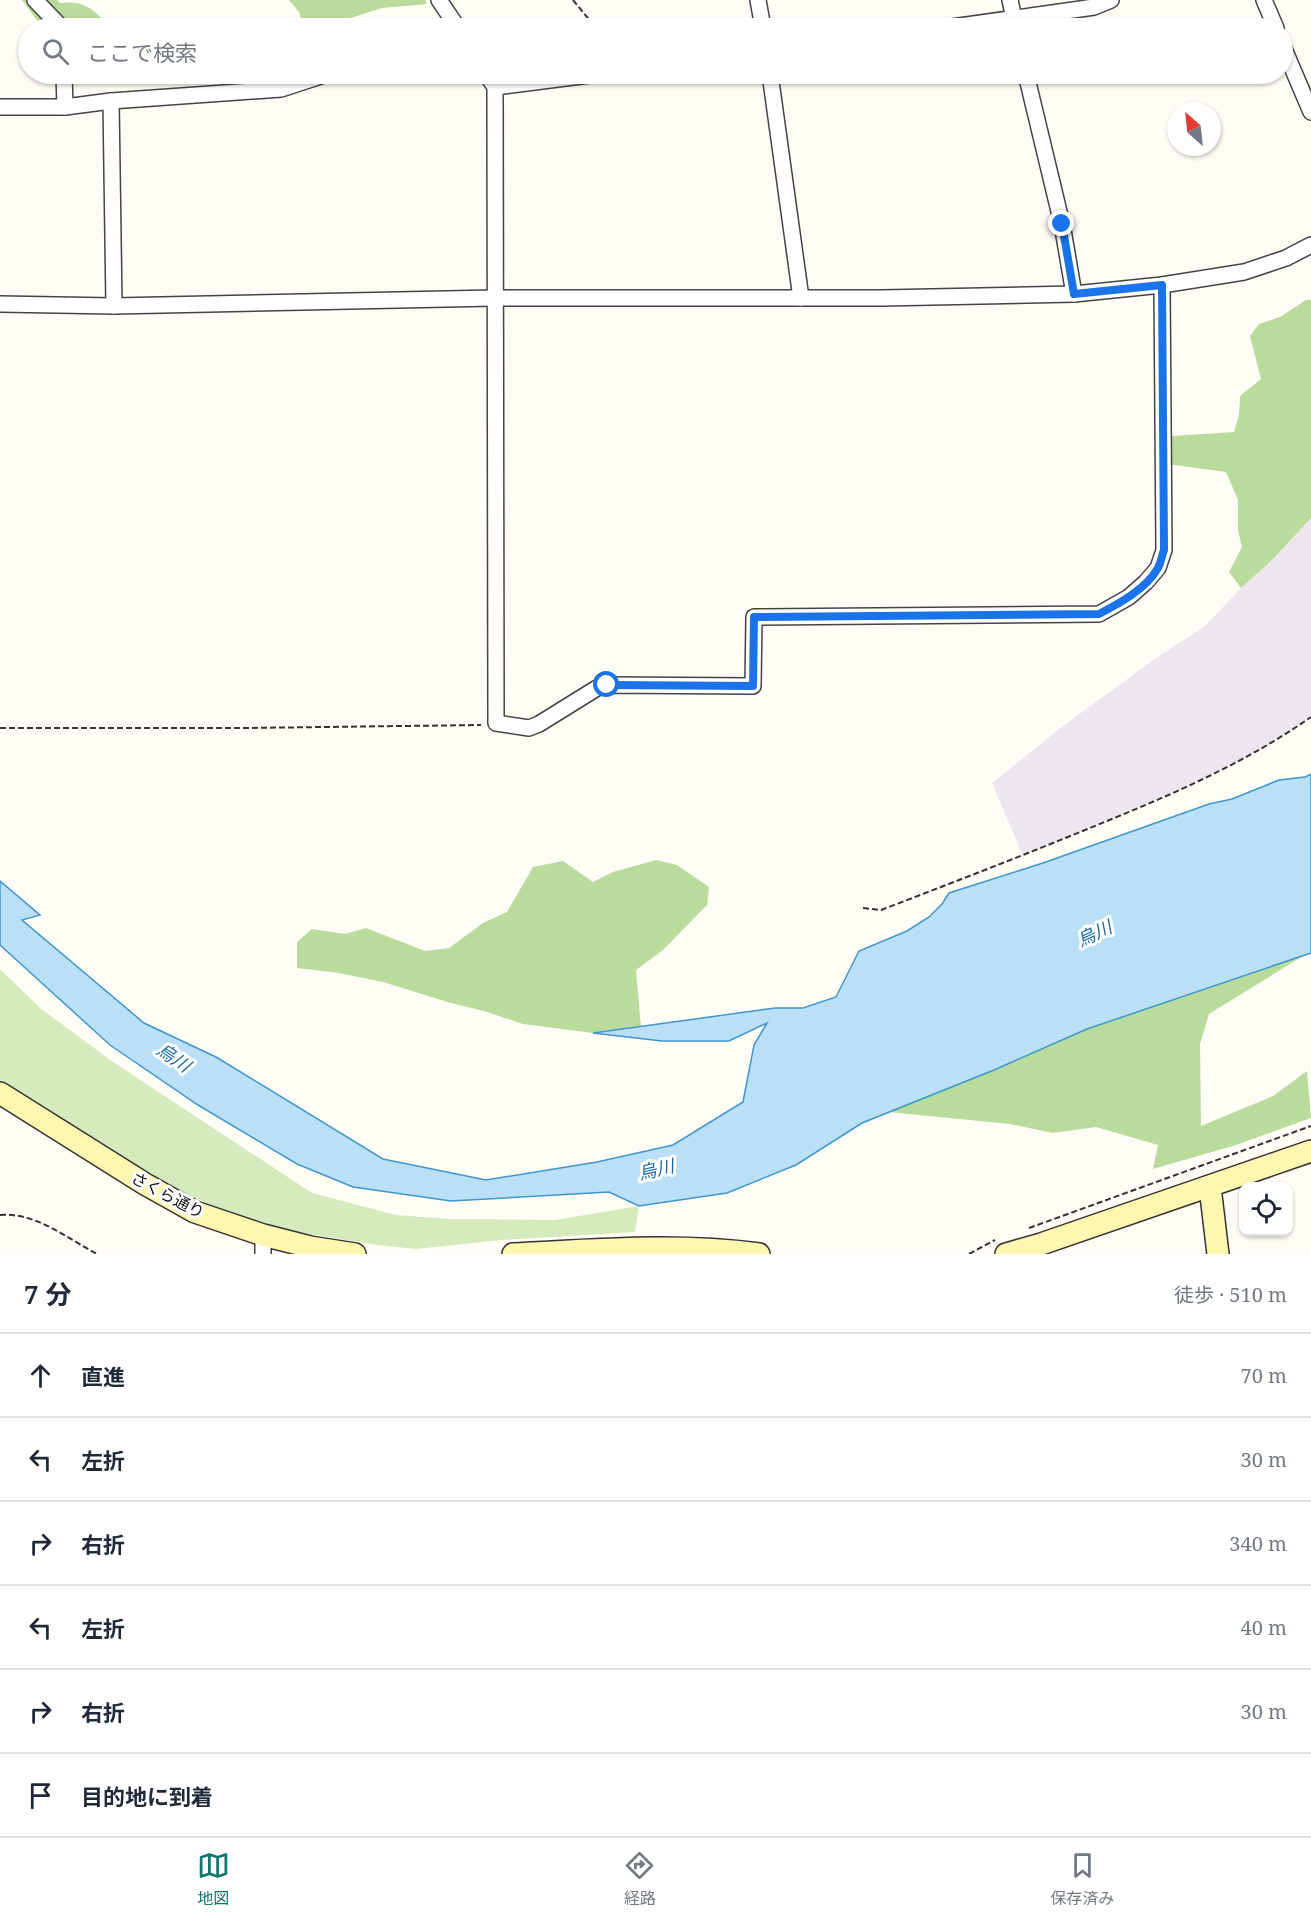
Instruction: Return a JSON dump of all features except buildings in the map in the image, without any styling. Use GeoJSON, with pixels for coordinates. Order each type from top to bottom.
{"type":"FeatureCollection","features":[{"type":"Feature","properties":{"kind":"street"},"geometry":{"type":"LineString","coordinates":[[35,0],[54,18]]}},
{"type":"Feature","properties":{"kind":"street"},"geometry":{"type":"LineString","coordinates":[[439,0],[451,18]]}},
{"type":"Feature","properties":{"kind":"street"},"geometry":{"type":"LineString","coordinates":[[758,0],[761,18]]}},
{"type":"Feature","properties":{"kind":"street"},"geometry":{"type":"LineString","coordinates":[[1010,0],[1014,18]]}},
{"type":"Feature","properties":{"kind":"street"},"geometry":{"type":"LineString","coordinates":[[1043,18],[1094,7],[1111,0]]}},
{"type":"Feature","properties":{"kind":"street"},"geometry":{"type":"LineString","coordinates":[[1264,0],[1272,18]]}},
{"type":"Feature","properties":{"kind":"street"},"geometry":{"type":"LineString","coordinates":[[1293,68],[1309,102]]}},
{"type":"Feature","properties":{"kind":"street"},"geometry":{"type":"LineString","coordinates":[[64,84],[65,107]]}},
{"type":"Feature","properties":{"kind":"street"},"geometry":{"type":"LineString","coordinates":[[0,107],[65,107],[111,101],[281,89],[296,84]]}},
{"type":"Feature","properties":{"kind":"street"},"geometry":{"type":"LineString","coordinates":[[493,84],[495,87],[496,723],[529,728],[597,688],[607,685],[753,686],[754,617],[1099,614],[1129,597],[1158,568],[1164,550],[1162,285]]}},
{"type":"Feature","properties":{"kind":"street"},"geometry":{"type":"LineString","coordinates":[[495,87],[519,84]]}},
{"type":"Feature","properties":{"kind":"street"},"geometry":{"type":"LineString","coordinates":[[771,84],[801,298]]}},
{"type":"Feature","properties":{"kind":"street"},"geometry":{"type":"LineString","coordinates":[[1028,84],[1062,224],[1074,294]]}},
{"type":"Feature","properties":{"kind":"street"},"geometry":{"type":"LineString","coordinates":[[111,101],[114,306]]}},
{"type":"Feature","properties":{"kind":"street"},"geometry":{"type":"LineString","coordinates":[[0,304],[114,306],[494,298],[882,298],[1074,294],[1162,285],[1262,267],[1311,245]]}},
{"type":"Feature","properties":{"kind":"street","name":"さくら通り"},"geometry":{"type":"LineString","coordinates":[[0,1093],[145,1185],[263,1245],[310,1247],[355,1254]]}},
{"type":"Feature","properties":{"kind":"street"},"geometry":{"type":"LineString","coordinates":[[1002,1247],[1210,1186],[1311,1151]]}},
{"type":"Feature","properties":{"kind":"street"},"geometry":{"type":"LineString","coordinates":[[1210,1186],[1218,1254]]}},
{"type":"Feature","properties":{"kind":"street"},"geometry":{"type":"LineString","coordinates":[[513,1254],[669,1247],[723,1249],[759,1254]]}},
{"type":"Feature","properties":{"kind":"path"},"geometry":{"type":"LineString","coordinates":[[573,0],[588,18]]}},
{"type":"Feature","properties":{"kind":"path"},"geometry":{"type":"LineString","coordinates":[[862,908],[881,910],[1023,856],[1147,804],[1256,752],[1311,717]]}},
{"type":"Feature","properties":{"kind":"path"},"geometry":{"type":"LineString","coordinates":[[0,728],[246,728],[496,723]]}},
{"type":"Feature","properties":{"kind":"path"},"geometry":{"type":"LineString","coordinates":[[1020,1231],[1311,1126]]}},
{"type":"Feature","properties":{"kind":"path"},"geometry":{"type":"LineString","coordinates":[[0,1215],[20,1215],[44,1225],[97,1254]]}},
{"type":"Feature","properties":{"kind":"path"},"geometry":{"type":"LineString","coordinates":[[969,1254],[1002,1247]]}},
{"type":"Feature","properties":{"kind":"shaded area"},"geometry":{"type":"Polygon","coordinates":[[[1311,518],[1311,717],[1256,752],[1186,787],[1023,856],[992,783],[1063,726],[1156,658],[1205,626],[1311,518]]]}},
{"type":"Feature","properties":{"kind":"green space"},"geometry":{"type":"Polygon","coordinates":[[[22,0],[57,0],[60,3],[77,3],[89,8],[101,18],[35,18],[22,0]]]}},
{"type":"Feature","properties":{"kind":"green space"},"geometry":{"type":"Polygon","coordinates":[[[289,0],[425,0],[427,4],[382,8],[350,18],[301,18],[289,0]]]}},
{"type":"Feature","properties":{"kind":"green space"},"geometry":{"type":"Polygon","coordinates":[[[1306,300],[1311,300],[1311,518],[1273,559],[1241,588],[1229,572],[1242,547],[1238,530],[1238,500],[1226,472],[1167,464],[1171,436],[1234,432],[1239,415],[1240,396],[1261,379],[1250,336],[1259,324],[1280,317],[1306,300]]]}},
{"type":"Feature","properties":{"kind":"green space"},"geometry":{"type":"Polygon","coordinates":[[[656,860],[677,865],[709,887],[707,905],[663,950],[636,970],[641,1027],[593,1033],[523,1024],[383,982],[339,973],[297,968],[297,942],[312,929],[345,934],[366,928],[425,951],[449,948],[483,923],[507,912],[533,867],[563,861],[593,882],[613,872],[656,860]]]}},
{"type":"Feature","properties":{"kind":"green space"},"geometry":{"type":"Polygon","coordinates":[[[1303,956],[1209,1014],[1200,1044],[1201,1126],[1273,1096],[1307,1071],[1311,1118],[1236,1145],[1153,1169],[1158,1145],[1096,1127],[1053,1133],[1010,1124],[888,1112],[994,1070],[1087,1029],[1303,956]]]}},
{"type":"Feature","properties":{"kind":"green space"},"geometry":{"type":"Polygon","coordinates":[[[0,969],[40,1008],[113,1062],[312,1193],[396,1215],[451,1219],[555,1220],[639,1206],[635,1232],[502,1240],[416,1249],[268,1227],[205,1203],[157,1177],[0,1083],[0,969]]]}},
{"type":"Feature","properties":{"kind":"water","name":"烏川"},"geometry":{"type":"Polygon","coordinates":[[[1311,774],[1311,953],[1087,1029],[994,1070],[862,1123],[796,1165],[727,1193],[639,1206],[609,1192],[451,1201],[353,1187],[297,1164],[198,1105],[110,1045],[0,945],[0,881],[40,915],[22,920],[144,1023],[216,1057],[383,1159],[486,1180],[597,1162],[673,1145],[743,1102],[754,1045],[767,1023],[729,1041],[662,1041],[593,1033],[775,1008],[803,1008],[836,997],[859,951],[907,931],[929,917],[949,893],[1043,863],[1209,804],[1232,799],[1279,780],[1305,777],[1311,774]]]}},
{"type":"Feature","properties":{"kind":"route"},"geometry":{"type":"LineString","coordinates":[[607,685],[753,686],[754,617],[1099,614],[1129,597],[1146,582],[1158,568],[1164,550],[1162,285],[1074,294],[1062,224]]}}]}
